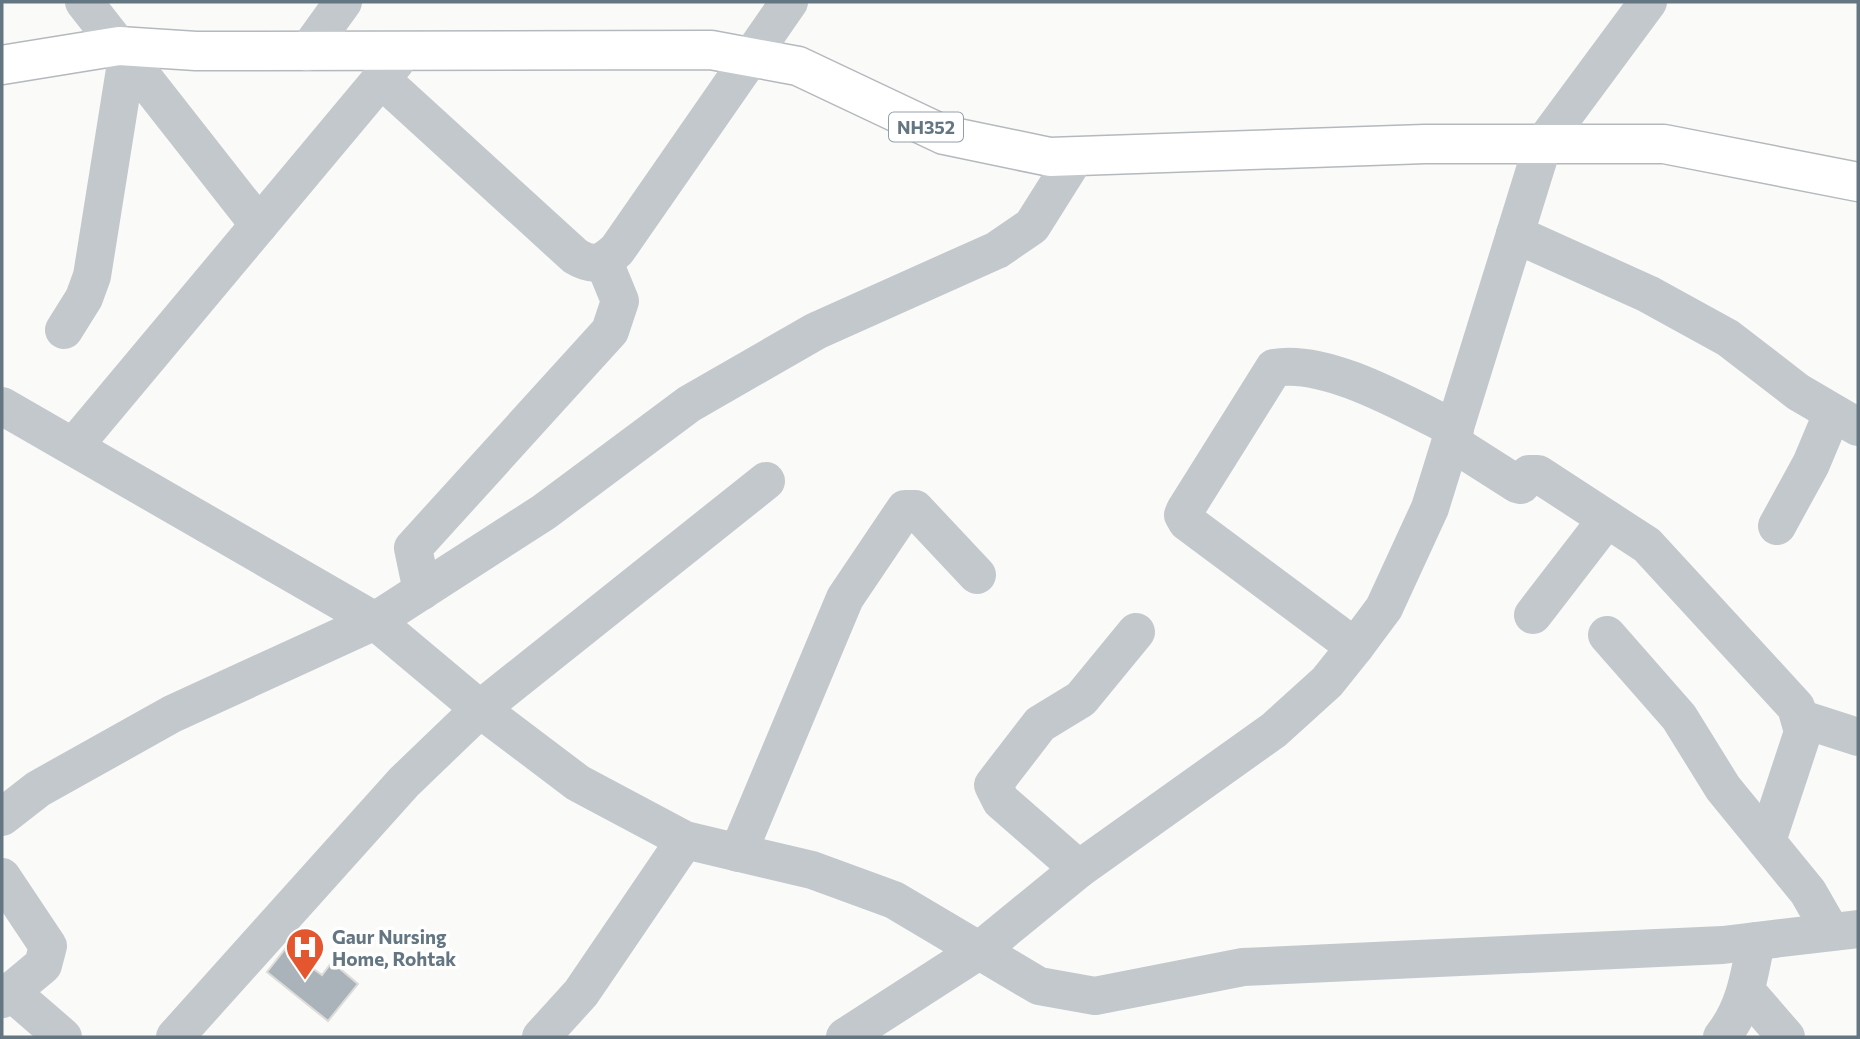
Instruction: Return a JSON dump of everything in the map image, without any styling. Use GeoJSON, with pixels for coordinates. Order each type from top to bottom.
{"type":"FeatureCollection","features":[{"type":"Feature","properties":{"kind":"highway","name":"NH352"},"geometry":{"type":"LineString","coordinates":[[2,65],[123,51],[711,50],[798,66],[944,135],[1049,157],[1425,144],[1664,144],[1858,182]]}},
{"type":"Feature","properties":{"kind":"street"},"geometry":{"type":"LineString","coordinates":[[84,2],[259,225]]}},
{"type":"Feature","properties":{"kind":"street"},"geometry":{"type":"LineString","coordinates":[[307,52],[343,2]]}},
{"type":"Feature","properties":{"kind":"street"},"geometry":{"type":"LineString","coordinates":[[381,79],[575,256],[589,264],[604,262],[617,250],[789,2]]}},
{"type":"Feature","properties":{"kind":"street"},"geometry":{"type":"LineString","coordinates":[[845,1037],[980,950],[1079,869],[1274,730],[1327,682],[1355,647],[1384,608],[1430,508],[1543,144],[1648,2]]}},
{"type":"Feature","properties":{"kind":"street"},"geometry":{"type":"LineString","coordinates":[[74,446],[405,50]]}},
{"type":"Feature","properties":{"kind":"street"},"geometry":{"type":"LineString","coordinates":[[64,330],[84,298],[92,276],[123,51]]}},
{"type":"Feature","properties":{"kind":"street"},"geometry":{"type":"LineString","coordinates":[[2,817],[38,789],[172,714],[375,621],[544,512],[689,404],[816,331],[997,250],[1032,226],[1076,156]]}},
{"type":"Feature","properties":{"kind":"street"},"geometry":{"type":"LineString","coordinates":[[1516,234],[1648,294],[1728,338],[1798,392],[1845,420],[1811,464],[1777,526]]}},
{"type":"Feature","properties":{"kind":"street"},"geometry":{"type":"LineString","coordinates":[[422,591],[413,548],[610,331],[621,301],[604,262]]}},
{"type":"Feature","properties":{"kind":"street"},"geometry":{"type":"LineString","coordinates":[[1355,647],[1187,522],[1183,515],[1274,368],[1283,366],[1319,372],[1361,383],[1453,435],[1514,483],[1521,485],[1529,474],[1538,474],[1647,545],[1788,698],[1802,719],[1804,732],[1766,841]]}},
{"type":"Feature","properties":{"kind":"street"},"geometry":{"type":"LineString","coordinates":[[2,406],[375,621],[480,709],[578,783],[685,840],[812,870],[894,900],[1039,986],[1095,996],[1243,967],[1724,946],[1844,930]]}},
{"type":"Feature","properties":{"kind":"street"},"geometry":{"type":"LineString","coordinates":[[175,1037],[404,782],[480,709],[766,481]]}},
{"type":"Feature","properties":{"kind":"street"},"geometry":{"type":"LineString","coordinates":[[738,853],[845,598],[905,509],[915,509],[977,575]]}},
{"type":"Feature","properties":{"kind":"street"},"geometry":{"type":"LineString","coordinates":[[1533,615],[1607,519]]}},
{"type":"Feature","properties":{"kind":"street"},"geometry":{"type":"LineString","coordinates":[[1079,869],[1001,801],[993,785],[1040,724],[1081,699],[1136,632]]}},
{"type":"Feature","properties":{"kind":"street"},"geometry":{"type":"LineString","coordinates":[[1607,635],[1679,717],[1723,788],[1808,892],[1844,930]]}},
{"type":"Feature","properties":{"kind":"street"},"geometry":{"type":"LineString","coordinates":[[1802,719],[1858,737]]}},
{"type":"Feature","properties":{"kind":"street"},"geometry":{"type":"LineString","coordinates":[[541,1037],[581,993],[685,840]]}},
{"type":"Feature","properties":{"kind":"street"},"geometry":{"type":"LineString","coordinates":[[2,877],[48,946],[43,965],[6,995],[63,1037]]}},
{"type":"Feature","properties":{"kind":"street"},"geometry":{"type":"LineString","coordinates":[[1722,1037],[1738,1014],[1747,992],[1756,941]]}},
{"type":"Feature","properties":{"kind":"street"},"geometry":{"type":"LineString","coordinates":[[1747,992],[1786,1037]]}},
{"type":"Feature","properties":{"kind":"building"},"geometry":{"type":"Polygon","coordinates":[[[297,934],[318,951],[307,964],[322,975],[332,962],[358,984],[328,1021],[267,972],[297,934]]]}},
{"type":"Feature","properties":{"kind":"place","name":"Gaur Nursing Home, Rohtak"},"geometry":{"type":"Point","coordinates":[305,981]}}]}
